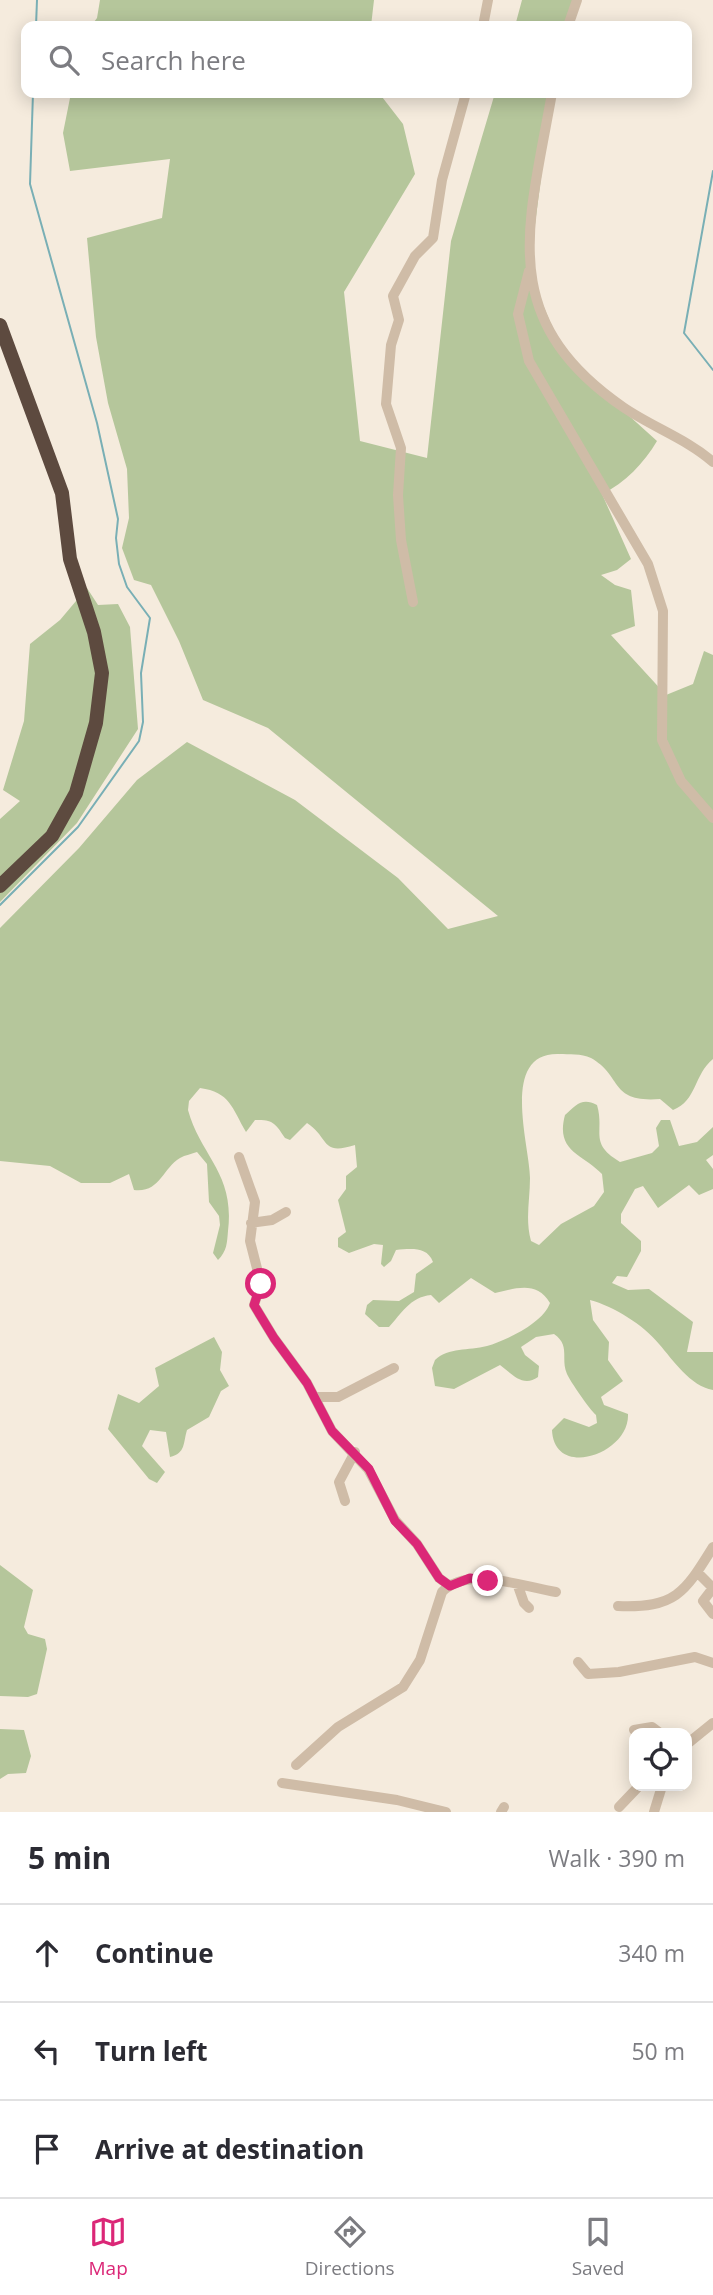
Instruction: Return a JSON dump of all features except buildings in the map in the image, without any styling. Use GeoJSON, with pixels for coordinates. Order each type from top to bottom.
{"type":"FeatureCollection","features":[{"type":"Feature","properties":{"kind":"highway"},"geometry":{"type":"LineString","coordinates":[[0,325],[62,493],[70,559],[94,632],[102,673],[96,723],[76,793],[51,836],[0,886]]}},
{"type":"Feature","properties":{"kind":"street"},"geometry":{"type":"LineString","coordinates":[[484,21],[488,0]]}},
{"type":"Feature","properties":{"kind":"street"},"geometry":{"type":"LineString","coordinates":[[570,21],[578,0]]}},
{"type":"Feature","properties":{"kind":"street"},"geometry":{"type":"LineString","coordinates":[[413,602],[401,540],[398,495],[401,448],[386,404],[391,345],[399,320],[393,296],[415,256],[433,238],[442,180],[465,98]]}},
{"type":"Feature","properties":{"kind":"street"},"geometry":{"type":"LineString","coordinates":[[551,98],[534,193],[529,271],[518,314],[525,350],[541,385],[648,564],[663,611],[662,740],[681,781],[713,818]]}},
{"type":"Feature","properties":{"kind":"street"},"geometry":{"type":"LineString","coordinates":[[529,271],[538,306],[565,358],[622,407],[713,463]]}},
{"type":"Feature","properties":{"kind":"street"},"geometry":{"type":"LineString","coordinates":[[239,1157],[254,1192],[251,1249],[261,1284],[254,1305],[314,1397],[332,1431],[355,1452],[374,1476],[395,1521],[417,1544],[439,1578],[450,1586]]}},
{"type":"Feature","properties":{"kind":"street"},"geometry":{"type":"LineString","coordinates":[[251,1223],[272,1220],[286,1212]]}},
{"type":"Feature","properties":{"kind":"street"},"geometry":{"type":"LineString","coordinates":[[314,1397],[338,1397],[394,1368]]}},
{"type":"Feature","properties":{"kind":"street"},"geometry":{"type":"LineString","coordinates":[[345,1501],[339,1482],[344,1478],[348,1461],[355,1452]]}},
{"type":"Feature","properties":{"kind":"street"},"geometry":{"type":"LineString","coordinates":[[618,1606],[664,1603],[673,1599],[697,1572],[713,1547]]}},
{"type":"Feature","properties":{"kind":"street"},"geometry":{"type":"LineString","coordinates":[[697,1572],[713,1588],[703,1601],[713,1614]]}},
{"type":"Feature","properties":{"kind":"street"},"geometry":{"type":"LineString","coordinates":[[296,1765],[338,1727],[403,1687],[420,1660],[442,1592],[450,1586],[474,1578],[556,1592]]}},
{"type":"Feature","properties":{"kind":"street"},"geometry":{"type":"LineString","coordinates":[[517,1586],[529,1608]]}},
{"type":"Feature","properties":{"kind":"street"},"geometry":{"type":"LineString","coordinates":[[578,1662],[588,1674],[606,1674],[695,1657],[713,1663]]}},
{"type":"Feature","properties":{"kind":"street"},"geometry":{"type":"LineString","coordinates":[[692,1740],[713,1723]]}},
{"type":"Feature","properties":{"kind":"street"},"geometry":{"type":"LineString","coordinates":[[282,1783],[397,1800],[446,1812]]}},
{"type":"Feature","properties":{"kind":"street"},"geometry":{"type":"LineString","coordinates":[[619,1807],[634,1791]]}},
{"type":"Feature","properties":{"kind":"street"},"geometry":{"type":"LineString","coordinates":[[654,1812],[660,1791]]}},
{"type":"Feature","properties":{"kind":"green space"},"geometry":{"type":"Polygon","coordinates":[[[100,0],[374,0],[372,21],[95,21],[100,0]]]}},
{"type":"Feature","properties":{"kind":"green space"},"geometry":{"type":"Polygon","coordinates":[[[522,0],[577,0],[570,21],[516,21],[522,0]]]}},
{"type":"Feature","properties":{"kind":"green space"},"geometry":{"type":"Polygon","coordinates":[[[70,98],[383,98],[403,124],[415,174],[344,292],[360,441],[427,458],[451,241],[494,98],[551,98],[529,271],[565,358],[657,441],[633,472],[602,494],[631,559],[617,570],[601,575],[615,585],[631,590],[635,626],[611,635],[666,695],[693,684],[704,651],[713,655],[713,1059],[702,1072],[687,1100],[673,1110],[660,1099],[632,1097],[624,1093],[601,1065],[583,1055],[559,1054],[541,1057],[529,1068],[523,1084],[523,1124],[530,1178],[528,1225],[531,1241],[539,1245],[561,1224],[594,1206],[604,1192],[602,1174],[573,1151],[564,1137],[565,1115],[576,1105],[587,1102],[597,1105],[601,1143],[610,1155],[620,1162],[652,1153],[659,1146],[656,1128],[661,1120],[670,1120],[679,1146],[697,1142],[713,1127],[713,1155],[706,1160],[713,1169],[713,1189],[699,1195],[689,1185],[658,1208],[643,1186],[635,1189],[621,1214],[621,1223],[641,1241],[641,1251],[627,1277],[617,1276],[612,1283],[628,1290],[649,1289],[693,1322],[687,1352],[713,1352],[713,1390],[689,1378],[637,1323],[590,1300],[593,1320],[609,1342],[608,1360],[623,1381],[601,1397],[604,1405],[628,1414],[625,1428],[617,1440],[592,1456],[577,1457],[565,1454],[556,1445],[552,1430],[564,1418],[589,1427],[597,1423],[596,1415],[567,1374],[564,1348],[554,1334],[536,1337],[521,1347],[525,1355],[539,1366],[538,1377],[533,1380],[518,1378],[500,1365],[454,1389],[435,1386],[432,1368],[440,1356],[495,1343],[523,1330],[540,1317],[550,1303],[539,1291],[526,1288],[495,1293],[471,1278],[439,1303],[431,1295],[417,1299],[389,1327],[379,1327],[365,1314],[367,1305],[373,1300],[399,1301],[414,1292],[416,1274],[433,1262],[427,1253],[422,1251],[396,1250],[391,1261],[384,1267],[381,1264],[383,1245],[374,1244],[349,1253],[338,1247],[338,1238],[346,1232],[338,1200],[346,1189],[346,1176],[357,1167],[355,1145],[344,1148],[330,1147],[307,1123],[290,1140],[285,1138],[273,1123],[266,1120],[255,1120],[246,1132],[224,1097],[200,1088],[189,1101],[188,1110],[222,1180],[229,1211],[226,1247],[218,1260],[213,1253],[220,1225],[219,1216],[209,1202],[207,1164],[197,1152],[180,1158],[155,1184],[143,1190],[134,1190],[129,1174],[110,1183],[81,1183],[50,1166],[0,1161],[0,928],[79,848],[137,780],[187,742],[295,800],[398,878],[448,929],[498,916],[268,728],[203,700],[179,641],[151,585],[134,580],[122,548],[129,518],[127,469],[108,403],[96,337],[87,238],[162,218],[170,159],[70,171],[63,133],[70,98]]]}},
{"type":"Feature","properties":{"kind":"green space"},"geometry":{"type":"Polygon","coordinates":[[[87,588],[98,605],[118,604],[130,627],[138,729],[77,823],[0,902],[0,819],[20,801],[3,790],[24,721],[30,644],[60,620],[87,588]]]}},
{"type":"Feature","properties":{"kind":"green space"},"geometry":{"type":"Polygon","coordinates":[[[214,1337],[222,1352],[220,1370],[229,1386],[221,1391],[209,1417],[187,1430],[179,1453],[170,1457],[166,1432],[150,1430],[142,1446],[165,1472],[157,1483],[149,1479],[108,1429],[118,1394],[139,1403],[159,1386],[155,1368],[214,1337]]]}},
{"type":"Feature","properties":{"kind":"green space"},"geometry":{"type":"Polygon","coordinates":[[[0,1565],[33,1590],[24,1627],[28,1634],[45,1639],[47,1649],[37,1694],[28,1697],[0,1696],[0,1565]]]}},
{"type":"Feature","properties":{"kind":"green space"},"geometry":{"type":"Polygon","coordinates":[[[0,1729],[24,1730],[31,1756],[26,1773],[8,1774],[0,1779],[0,1729]]]}},
{"type":"Feature","properties":{"kind":"waterway"},"geometry":{"type":"LineString","coordinates":[[36,21],[37,0]]}},
{"type":"Feature","properties":{"kind":"waterway"},"geometry":{"type":"LineString","coordinates":[[0,905],[78,827],[139,741],[143,722],[141,673],[150,618],[127,587],[119,564],[116,538],[118,519],[97,423],[30,184],[33,98]]}},
{"type":"Feature","properties":{"kind":"waterway"},"geometry":{"type":"LineString","coordinates":[[713,171],[684,333],[713,370]]}},
{"type":"Feature","properties":{"kind":"route"},"geometry":{"type":"LineString","coordinates":[[261,1284],[254,1305],[262,1321],[307,1383],[332,1431],[369,1469],[395,1521],[417,1544],[427,1563],[439,1578],[450,1586],[470,1578],[488,1581]]}}]}
